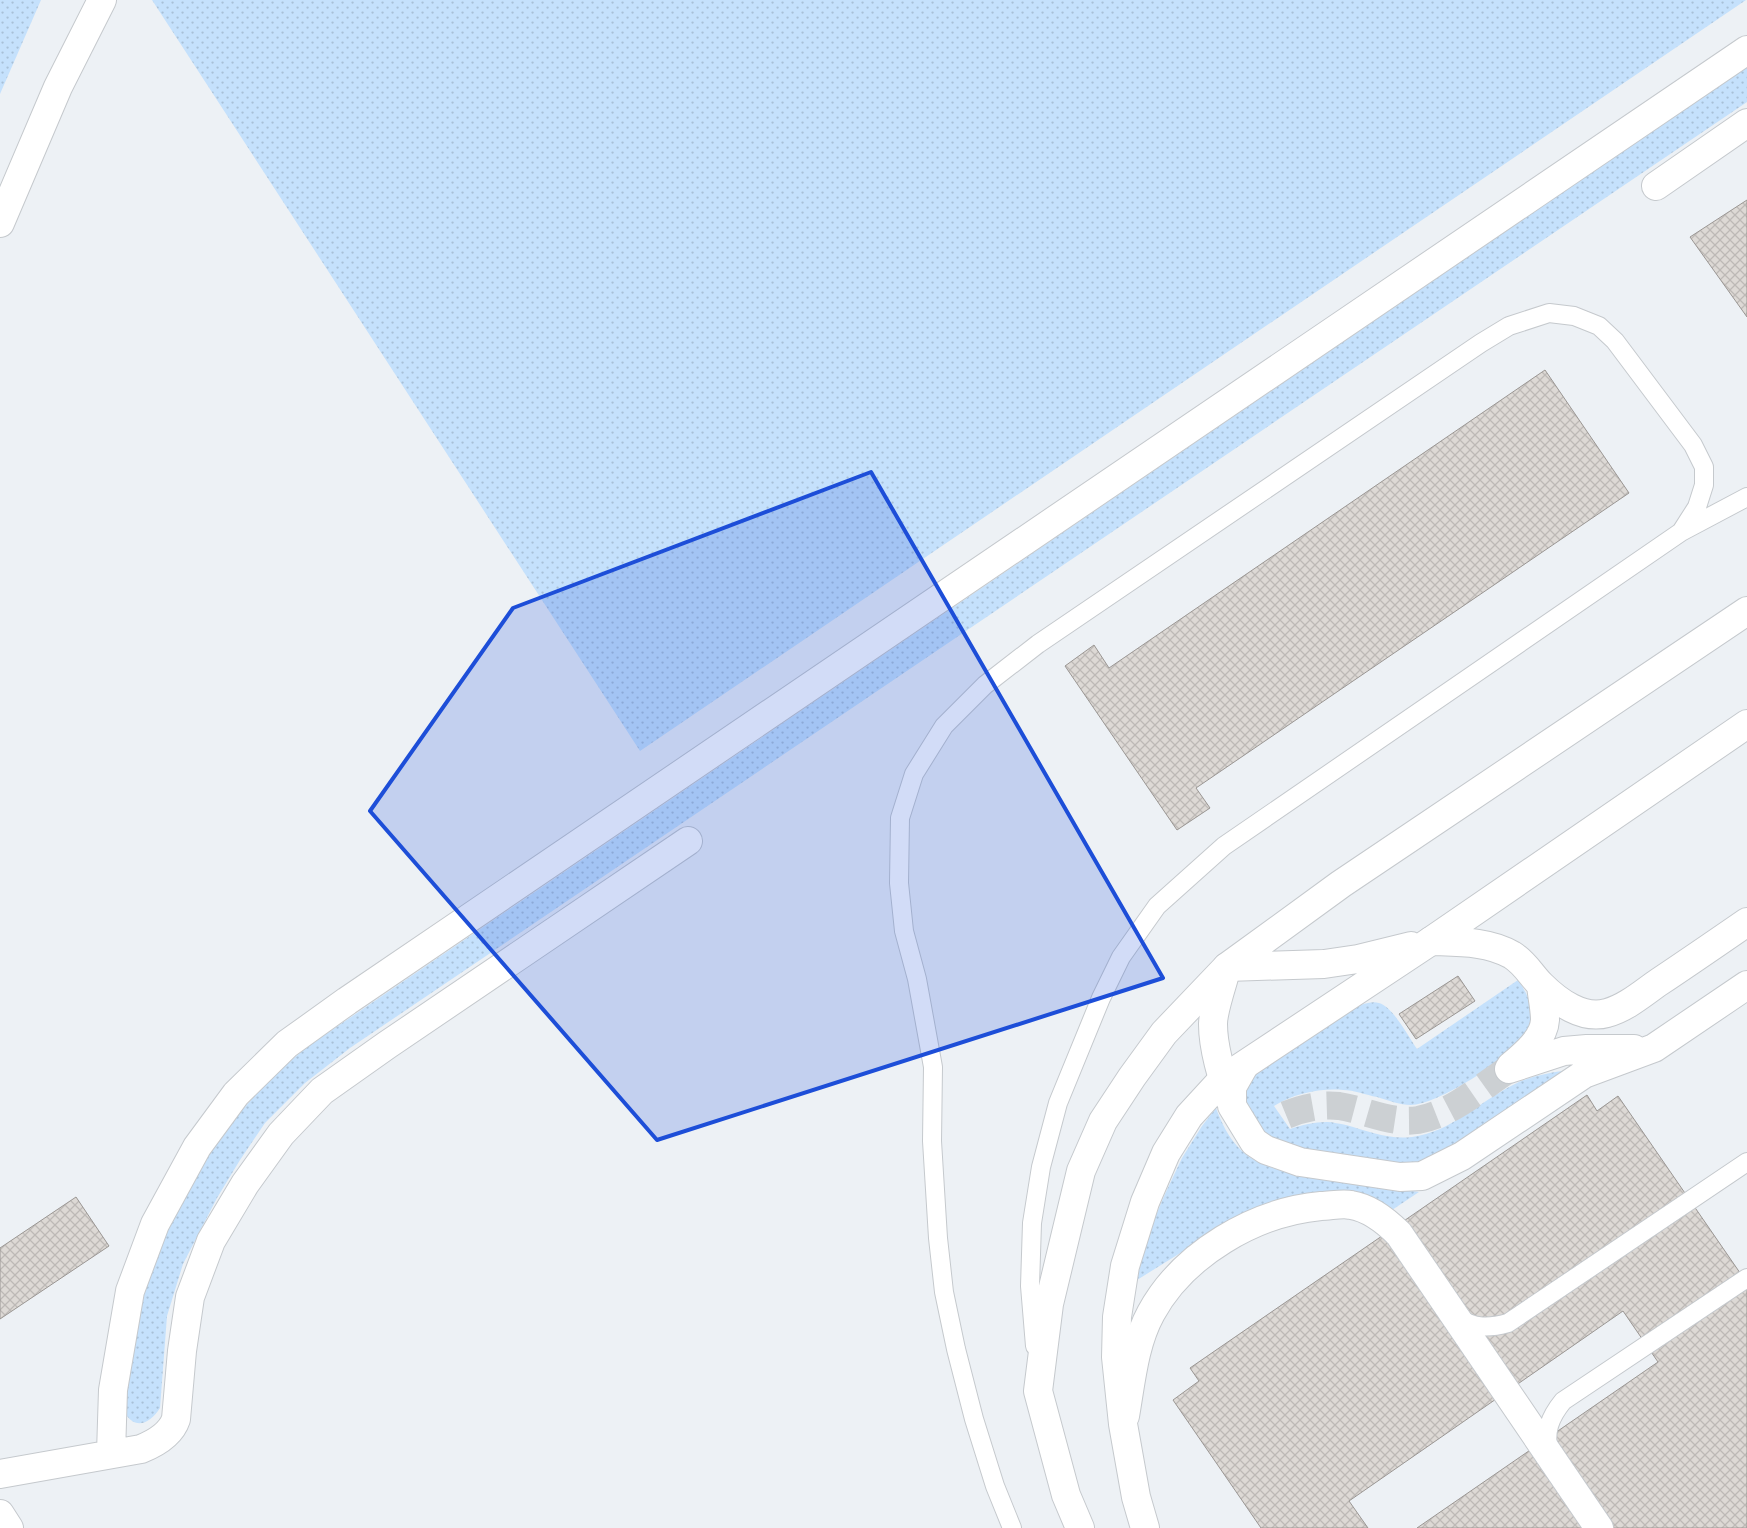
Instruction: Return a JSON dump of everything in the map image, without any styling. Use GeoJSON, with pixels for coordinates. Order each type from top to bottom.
{"type":"FeatureCollection","features":[{"type":"Feature","properties":{"kind":"street"},"geometry":{"type":"LineString","coordinates":[[0,223],[58,87],[102,0]]}},
{"type":"Feature","properties":{"kind":"street"},"geometry":{"type":"LineString","coordinates":[[111,1453],[113,1390],[130,1291],[155,1224],[197,1147],[236,1094],[287,1044],[355,995],[1747,50]]}},
{"type":"Feature","properties":{"kind":"street"},"geometry":{"type":"LineString","coordinates":[[1656,186],[1747,123]]}},
{"type":"Feature","properties":{"kind":"street"},"geometry":{"type":"LineString","coordinates":[[1080,1528],[1066,1495],[1038,1391],[1049,1304],[1081,1172],[1099,1130],[1132,1078],[1164,1033],[1227,968],[1341,884],[1744,613]]}},
{"type":"Feature","properties":{"kind":"street"},"geometry":{"type":"LineString","coordinates":[[1145,1528],[1136,1497],[1123,1424],[1116,1357],[1118,1317],[1125,1266],[1145,1202],[1166,1153],[1189,1116],[1233,1072],[1431,941],[1747,724]]}},
{"type":"Feature","properties":{"kind":"street"},"geometry":{"type":"LineString","coordinates":[[0,1474],[141,1448],[153,1444],[173,1426],[176,1419],[182,1351],[190,1297],[211,1241],[245,1184],[281,1134],[322,1091],[386,1045],[688,841]]}},
{"type":"Feature","properties":{"kind":"street"},"geometry":{"type":"LineString","coordinates":[[1227,968],[1324,964],[1358,959],[1431,941],[1462,942],[1498,949],[1512,955],[1520,960],[1541,985],[1560,1000],[1578,1011],[1596,1015],[1608,1013],[1630,1002],[1747,922]]}},
{"type":"Feature","properties":{"kind":"street"},"geometry":{"type":"LineString","coordinates":[[1227,968],[1213,1023],[1216,1048],[1233,1072],[1232,1106],[1254,1142],[1266,1150],[1300,1162],[1400,1178],[1422,1176],[1462,1156],[1584,1074],[1654,1048],[1747,985]]}},
{"type":"Feature","properties":{"kind":"street"},"geometry":{"type":"LineString","coordinates":[[1541,985],[1545,1021],[1539,1037],[1529,1050],[1508,1069],[1564,1052],[1587,1049],[1654,1048]]}},
{"type":"Feature","properties":{"kind":"street"},"geometry":{"type":"LineString","coordinates":[[1123,1424],[1140,1339],[1150,1313],[1166,1289],[1188,1264],[1208,1249],[1273,1215],[1301,1208],[1351,1205],[1384,1219],[1399,1234],[1598,1528]]}},
{"type":"Feature","properties":{"kind":"street"},"geometry":{"type":"LineString","coordinates":[[0,1514],[9,1528]]}},
{"type":"Feature","properties":{"kind":"lane"},"geometry":{"type":"LineString","coordinates":[[1012,1528],[974,1419],[944,1292],[938,1238],[932,1142],[933,1067],[917,979],[904,931],[899,883],[900,818],[914,774],[944,726],[986,685],[1038,644],[1481,343],[1509,326],[1549,313],[1574,316],[1599,326],[1615,341],[1693,445],[1704,467],[1704,485],[1696,507],[1681,532]]}},
{"type":"Feature","properties":{"kind":"lane"},"geometry":{"type":"LineString","coordinates":[[1038,1391],[1030,1286],[1032,1223],[1041,1167],[1058,1103],[1101,998],[1121,957],[1157,906],[1224,846],[1681,532],[1747,497]]}},
{"type":"Feature","properties":{"kind":"lane"},"geometry":{"type":"LineString","coordinates":[[1451,1311],[1463,1321],[1478,1326],[1494,1327],[1508,1322],[1747,1162]]}},
{"type":"Feature","properties":{"kind":"lane"},"geometry":{"type":"LineString","coordinates":[[1551,1458],[1547,1443],[1548,1428],[1553,1413],[1563,1401],[1747,1278]]}},
{"type":"Feature","properties":{"kind":"highlighted area"},"geometry":{"type":"Polygon","coordinates":[[[871,472],[1163,978],[657,1140],[370,811],[513,608],[871,472]]]}},
{"type":"Feature","properties":{"kind":"shaded area"},"geometry":{"type":"Polygon","coordinates":[[[0,0],[41,0],[0,94],[0,0]]]}},
{"type":"Feature","properties":{"kind":"shaded area"},"geometry":{"type":"Polygon","coordinates":[[[152,0],[1746,0],[640,751],[152,0]]]}},
{"type":"Feature","properties":{"kind":"shaded area"},"geometry":{"type":"Polygon","coordinates":[[[1747,67],[1747,102],[350,1048],[305,1083],[265,1123],[240,1160],[217,1198],[183,1264],[167,1316],[160,1408],[152,1418],[142,1423],[132,1421],[128,1417],[124,1411],[130,1341],[155,1258],[192,1180],[234,1119],[274,1075],[307,1047],[1747,67]]]}},
{"type":"Feature","properties":{"kind":"shaded area"},"geometry":{"type":"Polygon","coordinates":[[[1518,980],[1527,995],[1531,1011],[1530,1023],[1524,1035],[1513,1048],[1497,1061],[1441,1096],[1424,1103],[1411,1105],[1351,1091],[1316,1091],[1298,1095],[1274,1106],[1290,1129],[1313,1123],[1329,1122],[1387,1136],[1412,1137],[1426,1134],[1452,1123],[1519,1082],[1540,1075],[1568,1070],[1443,1154],[1424,1162],[1392,1164],[1282,1145],[1268,1137],[1245,1105],[1244,1090],[1260,1070],[1356,1007],[1373,1002],[1379,1003],[1390,1010],[1417,1049],[1518,980]]]}},
{"type":"Feature","properties":{"kind":"shaded area"},"geometry":{"type":"Polygon","coordinates":[[[1216,1108],[1227,1133],[1234,1143],[1261,1164],[1288,1172],[1419,1192],[1392,1210],[1222,1227],[1137,1280],[1147,1236],[1165,1194],[1182,1158],[1216,1108]]]}},
{"type":"Feature","properties":{"kind":"building"},"geometry":{"type":"Polygon","coordinates":[[[1747,200],[1747,317],[1690,237],[1747,200]]]}},
{"type":"Feature","properties":{"kind":"building"},"geometry":{"type":"Polygon","coordinates":[[[1545,370],[1629,493],[1196,788],[1210,808],[1177,830],[1065,666],[1094,645],[1109,668],[1545,370]]]}},
{"type":"Feature","properties":{"kind":"building"},"geometry":{"type":"Polygon","coordinates":[[[1458,976],[1475,1001],[1416,1039],[1399,1014],[1458,976]]]}},
{"type":"Feature","properties":{"kind":"building"},"geometry":{"type":"Polygon","coordinates":[[[1587,1095],[1597,1111],[1618,1096],[1747,1283],[1747,1528],[1417,1528],[1658,1362],[1623,1311],[1349,1501],[1368,1528],[1261,1528],[1173,1400],[1199,1381],[1190,1368],[1587,1095]]]}},
{"type":"Feature","properties":{"kind":"building"},"geometry":{"type":"Polygon","coordinates":[[[76,1197],[109,1246],[0,1319],[0,1248],[76,1197]]]}},
{"type":"Feature","properties":{"kind":"tunnel"},"geometry":{"type":"LineString","coordinates":[[1286,1115],[1312,1107],[1339,1106],[1398,1120],[1418,1120],[1431,1117],[1454,1106],[1509,1069]]}}]}
